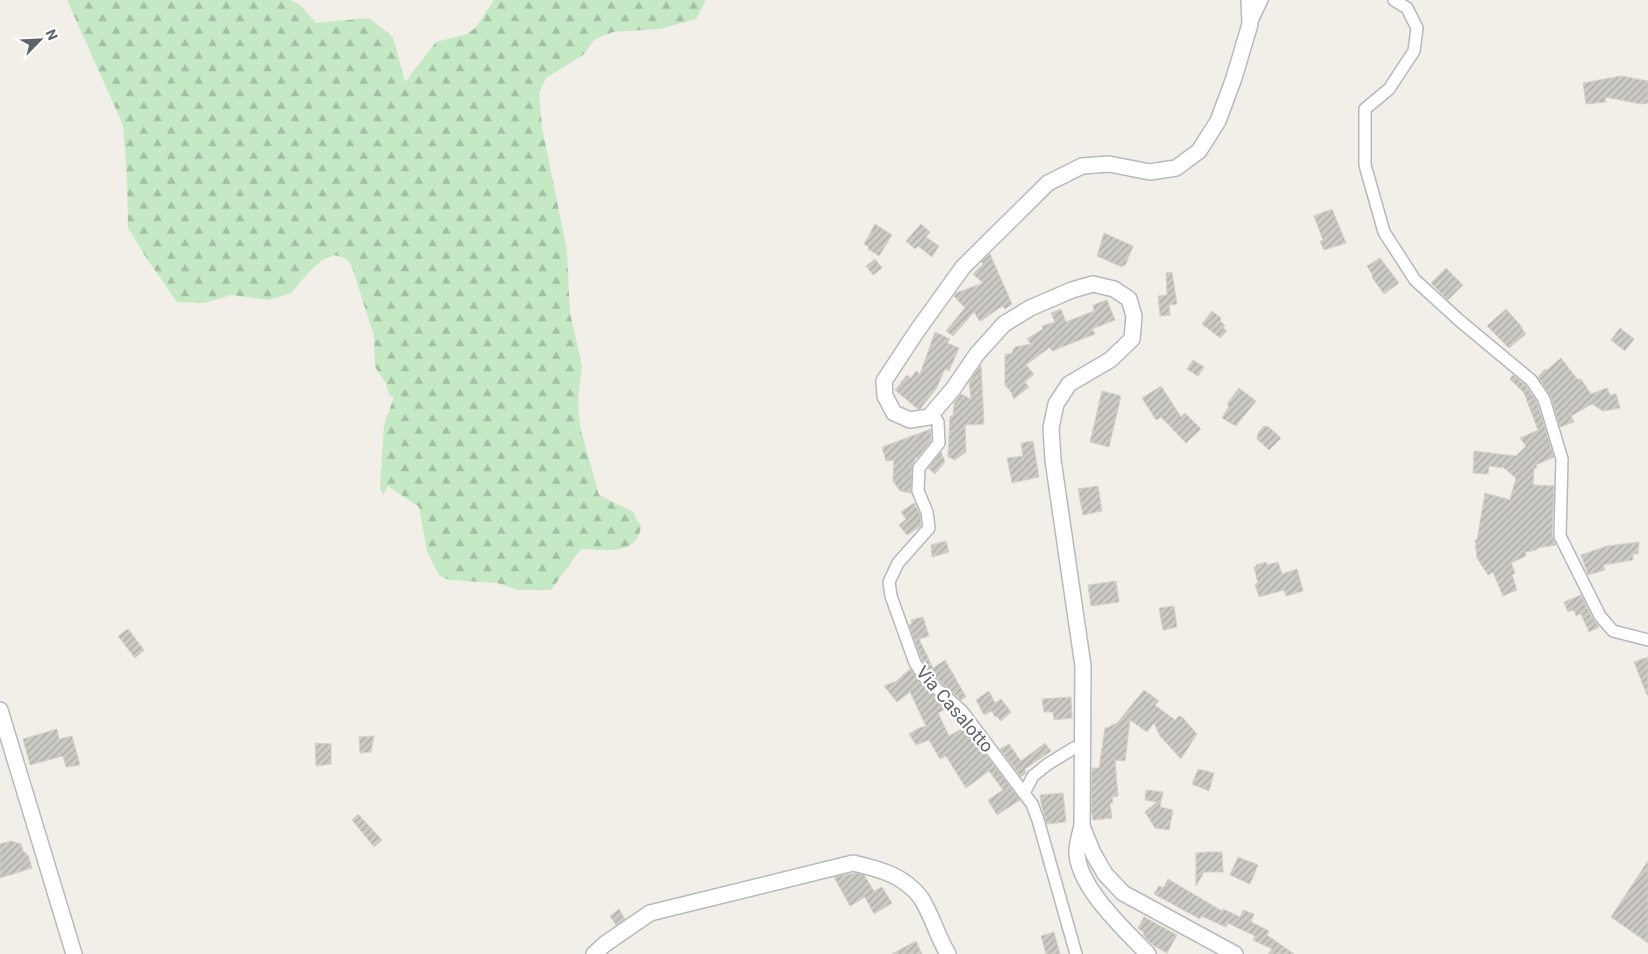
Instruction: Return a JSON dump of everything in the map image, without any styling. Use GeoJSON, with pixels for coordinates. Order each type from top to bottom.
{"type":"FeatureCollection","features":[{"type":"Feature","properties":{"kind":"main road"},"geometry":{"type":"LineString","coordinates":[[1148,954],[1102,905],[1081,871],[1077,850],[1082,826],[1083,666],[1053,460],[1051,428],[1056,404],[1069,384],[1110,360],[1132,339],[1134,316],[1129,299],[1114,289],[1094,284],[1072,290],[1030,308],[1004,324],[977,354],[953,389],[929,417],[910,420],[894,413],[884,396],[884,381],[917,331],[964,267],[1048,182],[1082,166],[1109,164],[1150,172],[1176,168],[1199,151],[1218,121],[1234,78],[1250,24],[1249,0]]}},
{"type":"Feature","properties":{"kind":"main road"},"geometry":{"type":"LineString","coordinates":[[0,710],[74,954]]}},
{"type":"Feature","properties":{"kind":"main road"},"geometry":{"type":"LineString","coordinates":[[1082,826],[1093,853],[1105,874],[1123,893],[1235,954]]}},
{"type":"Feature","properties":{"kind":"main road"},"geometry":{"type":"LineString","coordinates":[[594,954],[605,944],[650,913],[853,863],[883,870],[905,881],[921,898],[948,954]]}},
{"type":"Feature","properties":{"kind":"street"},"geometry":{"type":"LineString","coordinates":[[1250,24],[1262,0]]}},
{"type":"Feature","properties":{"kind":"street"},"geometry":{"type":"LineString","coordinates":[[1394,0],[1407,8],[1417,28],[1414,51],[1389,89],[1365,109],[1365,165],[1384,232],[1415,280],[1460,321],[1531,380],[1544,399],[1562,459],[1560,536],[1600,616],[1613,631],[1648,640]]}},
{"type":"Feature","properties":{"kind":"street","name":"Via Casalotto"},"geometry":{"type":"LineString","coordinates":[[932,413],[938,422],[939,443],[919,468],[918,491],[927,512],[929,528],[898,562],[889,582],[891,596],[915,663],[925,678],[962,711],[1032,804],[1076,954]]}},
{"type":"Feature","properties":{"kind":"street"},"geometry":{"type":"LineString","coordinates":[[1024,793],[1033,776],[1048,764],[1074,748],[1082,748]]}},
{"type":"Feature","properties":{"kind":"green space"},"geometry":{"type":"Polygon","coordinates":[[[67,0],[291,0],[300,5],[316,23],[369,18],[393,37],[405,82],[436,42],[467,34],[475,28],[494,0],[706,0],[696,19],[660,29],[613,32],[595,39],[583,55],[546,78],[539,93],[542,127],[567,251],[570,313],[582,366],[578,398],[580,427],[599,495],[633,512],[641,527],[637,539],[632,544],[618,549],[581,549],[551,590],[518,590],[497,583],[449,580],[439,575],[427,551],[419,507],[388,486],[383,495],[380,488],[384,425],[394,397],[389,395],[386,383],[375,367],[374,336],[351,264],[344,258],[335,255],[322,260],[291,293],[269,300],[231,295],[205,303],[177,302],[128,228],[123,125],[67,0]]]}},
{"type":"Feature","properties":{"kind":"building"},"geometry":{"type":"Polygon","coordinates":[[[1621,76],[1648,81],[1648,103],[1641,104],[1605,97],[1606,102],[1586,104],[1583,83],[1621,76]]]}},
{"type":"Feature","properties":{"kind":"building"},"geometry":{"type":"Polygon","coordinates":[[[1332,209],[1346,243],[1324,250],[1320,241],[1323,240],[1314,216],[1332,209]]]}},
{"type":"Feature","properties":{"kind":"building"},"geometry":{"type":"Polygon","coordinates":[[[875,224],[892,235],[879,256],[864,244],[875,224]]]}},
{"type":"Feature","properties":{"kind":"building"},"geometry":{"type":"Polygon","coordinates":[[[921,224],[930,232],[926,237],[939,246],[932,257],[918,246],[915,249],[906,241],[921,224]]]}},
{"type":"Feature","properties":{"kind":"building"},"geometry":{"type":"Polygon","coordinates":[[[1104,233],[1133,246],[1125,266],[1123,265],[1122,267],[1097,256],[1104,233]]]}},
{"type":"Feature","properties":{"kind":"building"},"geometry":{"type":"Polygon","coordinates":[[[990,254],[1012,304],[1005,309],[1002,306],[981,321],[974,312],[953,336],[946,331],[965,308],[954,296],[956,293],[983,283],[973,274],[983,264],[981,262],[990,254]]]}},
{"type":"Feature","properties":{"kind":"building"},"geometry":{"type":"Polygon","coordinates":[[[1380,258],[1399,283],[1384,294],[1367,266],[1380,258]]]}},
{"type":"Feature","properties":{"kind":"building"},"geometry":{"type":"Polygon","coordinates":[[[875,259],[882,268],[873,275],[866,266],[875,259]]]}},
{"type":"Feature","properties":{"kind":"building"},"geometry":{"type":"Polygon","coordinates":[[[1446,268],[1463,285],[1448,300],[1431,283],[1446,268]]]}},
{"type":"Feature","properties":{"kind":"building"},"geometry":{"type":"Polygon","coordinates":[[[1172,272],[1177,304],[1169,305],[1170,315],[1160,316],[1158,296],[1167,295],[1166,273],[1172,272]]]}},
{"type":"Feature","properties":{"kind":"building"},"geometry":{"type":"Polygon","coordinates":[[[1107,300],[1115,320],[1092,329],[1095,334],[1052,351],[1050,347],[1026,365],[1034,374],[1025,382],[1029,387],[1014,399],[1005,385],[1005,354],[1011,354],[1015,347],[1031,344],[1027,339],[1043,329],[1042,326],[1055,322],[1051,313],[1061,309],[1066,322],[1094,311],[1093,305],[1107,300]]]}},
{"type":"Feature","properties":{"kind":"building"},"geometry":{"type":"Polygon","coordinates":[[[1506,309],[1526,334],[1509,348],[1487,326],[1506,309]]]}},
{"type":"Feature","properties":{"kind":"building"},"geometry":{"type":"Polygon","coordinates":[[[1212,311],[1221,318],[1220,321],[1225,325],[1223,328],[1227,331],[1220,338],[1202,324],[1212,311]]]}},
{"type":"Feature","properties":{"kind":"building"},"geometry":{"type":"Polygon","coordinates":[[[1620,328],[1634,339],[1625,351],[1611,340],[1620,328]]]}},
{"type":"Feature","properties":{"kind":"building"},"geometry":{"type":"Polygon","coordinates":[[[935,332],[950,339],[947,343],[959,348],[949,371],[945,369],[936,389],[918,409],[895,390],[907,375],[911,378],[916,371],[920,374],[935,332]]]}},
{"type":"Feature","properties":{"kind":"building"},"geometry":{"type":"Polygon","coordinates":[[[1561,358],[1577,379],[1581,379],[1591,394],[1607,388],[1610,395],[1616,394],[1620,408],[1603,411],[1592,404],[1571,416],[1574,422],[1560,427],[1551,397],[1538,377],[1545,369],[1547,370],[1561,358]]]}},
{"type":"Feature","properties":{"kind":"building"},"geometry":{"type":"Polygon","coordinates":[[[1193,360],[1204,367],[1198,376],[1187,369],[1193,360]]]}},
{"type":"Feature","properties":{"kind":"building"},"geometry":{"type":"Polygon","coordinates":[[[981,365],[984,424],[965,425],[966,452],[955,460],[948,457],[950,416],[953,416],[954,403],[961,394],[971,399],[969,382],[981,365]]]}},
{"type":"Feature","properties":{"kind":"building"},"geometry":{"type":"Polygon","coordinates":[[[1513,375],[1525,385],[1537,402],[1554,457],[1536,465],[1533,485],[1554,486],[1552,536],[1556,545],[1525,552],[1526,556],[1511,563],[1515,573],[1512,575],[1517,590],[1503,596],[1493,572],[1488,575],[1477,558],[1475,540],[1477,540],[1485,493],[1510,500],[1516,478],[1504,468],[1489,466],[1488,474],[1473,473],[1474,451],[1516,456],[1526,446],[1520,438],[1538,430],[1524,393],[1510,379],[1513,375]]]}},
{"type":"Feature","properties":{"kind":"building"},"geometry":{"type":"Polygon","coordinates":[[[1161,386],[1181,417],[1185,413],[1201,429],[1186,443],[1161,417],[1156,420],[1142,398],[1161,386]]]}},
{"type":"Feature","properties":{"kind":"building"},"geometry":{"type":"Polygon","coordinates":[[[1239,388],[1256,401],[1236,426],[1222,418],[1229,406],[1227,404],[1239,388]]]}},
{"type":"Feature","properties":{"kind":"building"},"geometry":{"type":"Polygon","coordinates":[[[1102,391],[1121,396],[1109,447],[1090,442],[1102,391]]]}},
{"type":"Feature","properties":{"kind":"building"},"geometry":{"type":"Polygon","coordinates":[[[1264,426],[1269,427],[1281,438],[1269,450],[1257,439],[1258,433],[1264,426]]]}},
{"type":"Feature","properties":{"kind":"building"},"geometry":{"type":"Polygon","coordinates":[[[931,429],[931,441],[916,457],[912,467],[911,493],[900,491],[893,481],[894,460],[886,461],[882,447],[931,429]]]}},
{"type":"Feature","properties":{"kind":"building"},"geometry":{"type":"Polygon","coordinates":[[[1033,441],[1039,477],[1012,483],[1007,458],[1023,456],[1021,443],[1033,441]]]}},
{"type":"Feature","properties":{"kind":"building"},"geometry":{"type":"Polygon","coordinates":[[[941,452],[945,462],[935,474],[928,468],[941,452]]]}},
{"type":"Feature","properties":{"kind":"building"},"geometry":{"type":"Polygon","coordinates":[[[1098,486],[1102,511],[1083,515],[1078,489],[1098,486]]]}},
{"type":"Feature","properties":{"kind":"building"},"geometry":{"type":"Polygon","coordinates":[[[914,503],[920,514],[921,526],[907,535],[899,525],[906,519],[901,512],[914,503]]]}},
{"type":"Feature","properties":{"kind":"building"},"geometry":{"type":"Polygon","coordinates":[[[946,541],[949,552],[932,557],[931,545],[946,541]]]}},
{"type":"Feature","properties":{"kind":"building"},"geometry":{"type":"Polygon","coordinates":[[[1639,542],[1638,554],[1633,554],[1633,560],[1603,565],[1605,570],[1588,575],[1581,555],[1607,546],[1639,542]]]}},
{"type":"Feature","properties":{"kind":"building"},"geometry":{"type":"Polygon","coordinates":[[[1266,562],[1267,565],[1278,562],[1282,574],[1297,569],[1303,591],[1286,596],[1284,590],[1259,597],[1255,584],[1258,583],[1254,567],[1266,562]]]}},
{"type":"Feature","properties":{"kind":"building"},"geometry":{"type":"Polygon","coordinates":[[[1116,581],[1119,602],[1091,606],[1088,585],[1116,581]]]}},
{"type":"Feature","properties":{"kind":"building"},"geometry":{"type":"Polygon","coordinates":[[[1581,595],[1599,627],[1589,632],[1581,614],[1576,616],[1574,610],[1568,612],[1564,602],[1581,595]]]}},
{"type":"Feature","properties":{"kind":"building"},"geometry":{"type":"Polygon","coordinates":[[[1174,606],[1177,627],[1163,630],[1159,608],[1174,606]]]}},
{"type":"Feature","properties":{"kind":"building"},"geometry":{"type":"Polygon","coordinates":[[[923,617],[929,636],[919,639],[933,668],[945,660],[966,697],[961,700],[931,673],[922,660],[909,625],[912,624],[911,620],[923,617]]]}},
{"type":"Feature","properties":{"kind":"building"},"geometry":{"type":"Polygon","coordinates":[[[128,629],[144,650],[135,658],[118,636],[128,629]]]}},
{"type":"Feature","properties":{"kind":"building"},"geometry":{"type":"Polygon","coordinates":[[[1648,657],[1648,695],[1647,695],[1634,662],[1648,657]]]}},
{"type":"Feature","properties":{"kind":"building"},"geometry":{"type":"Polygon","coordinates":[[[910,669],[920,683],[948,708],[938,713],[949,736],[965,727],[1020,800],[997,815],[988,800],[1003,790],[989,771],[966,788],[946,756],[940,759],[929,740],[916,745],[909,734],[926,726],[910,692],[897,702],[884,686],[894,683],[910,669]]]}},
{"type":"Feature","properties":{"kind":"building"},"geometry":{"type":"Polygon","coordinates":[[[1144,690],[1159,701],[1155,705],[1175,720],[1179,716],[1183,718],[1197,734],[1181,759],[1160,736],[1154,723],[1147,732],[1130,720],[1125,761],[1115,760],[1118,796],[1112,797],[1113,803],[1110,803],[1112,818],[1093,820],[1091,809],[1092,768],[1099,768],[1105,728],[1117,723],[1144,690]]]}},
{"type":"Feature","properties":{"kind":"building"},"geometry":{"type":"Polygon","coordinates":[[[989,691],[995,703],[1001,699],[1011,712],[1001,721],[995,717],[992,711],[984,715],[976,700],[989,691]]]}},
{"type":"Feature","properties":{"kind":"building"},"geometry":{"type":"Polygon","coordinates":[[[1071,697],[1072,718],[1054,720],[1053,712],[1044,712],[1042,699],[1071,697]]]}},
{"type":"Feature","properties":{"kind":"building"},"geometry":{"type":"Polygon","coordinates":[[[57,729],[59,739],[72,736],[80,765],[66,767],[63,756],[30,765],[23,739],[57,729]]]}},
{"type":"Feature","properties":{"kind":"building"},"geometry":{"type":"Polygon","coordinates":[[[374,736],[371,752],[360,753],[359,737],[374,736]]]}},
{"type":"Feature","properties":{"kind":"building"},"geometry":{"type":"Polygon","coordinates":[[[315,743],[331,744],[331,764],[316,766],[315,743]]]}},
{"type":"Feature","properties":{"kind":"building"},"geometry":{"type":"Polygon","coordinates":[[[1045,743],[1051,751],[1025,769],[1026,773],[1021,777],[1000,749],[1009,744],[1021,761],[1045,743]]]}},
{"type":"Feature","properties":{"kind":"building"},"geometry":{"type":"Polygon","coordinates":[[[1198,769],[1214,773],[1209,791],[1192,784],[1198,769]]]}},
{"type":"Feature","properties":{"kind":"building"},"geometry":{"type":"Polygon","coordinates":[[[1146,790],[1163,792],[1160,807],[1173,810],[1169,830],[1155,828],[1145,812],[1157,802],[1145,800],[1146,790]]]}},
{"type":"Feature","properties":{"kind":"building"},"geometry":{"type":"Polygon","coordinates":[[[1063,793],[1066,822],[1047,824],[1040,795],[1063,793]]]}},
{"type":"Feature","properties":{"kind":"building"},"geometry":{"type":"Polygon","coordinates":[[[358,814],[382,840],[374,847],[352,820],[358,814]]]}},
{"type":"Feature","properties":{"kind":"building"},"geometry":{"type":"Polygon","coordinates":[[[11,841],[21,844],[23,851],[28,855],[32,868],[0,878],[0,844],[11,841]]]}},
{"type":"Feature","properties":{"kind":"building"},"geometry":{"type":"Polygon","coordinates":[[[1222,852],[1223,872],[1204,872],[1196,886],[1196,853],[1222,852]]]}},
{"type":"Feature","properties":{"kind":"building"},"geometry":{"type":"Polygon","coordinates":[[[1238,857],[1258,865],[1250,884],[1230,875],[1238,857]]]}},
{"type":"Feature","properties":{"kind":"building"},"geometry":{"type":"Polygon","coordinates":[[[1648,861],[1648,943],[1611,917],[1648,861]]]}},
{"type":"Feature","properties":{"kind":"building"},"geometry":{"type":"Polygon","coordinates":[[[856,873],[864,875],[874,891],[882,887],[892,903],[874,914],[865,897],[850,906],[834,877],[856,873]]]}},
{"type":"Feature","properties":{"kind":"building"},"geometry":{"type":"Polygon","coordinates":[[[1168,879],[1222,911],[1223,909],[1240,917],[1243,910],[1254,914],[1251,922],[1269,931],[1267,935],[1294,954],[1268,954],[1272,949],[1253,940],[1255,936],[1228,923],[1226,927],[1201,916],[1200,919],[1154,894],[1159,886],[1163,888],[1168,879]]]}},
{"type":"Feature","properties":{"kind":"building"},"geometry":{"type":"Polygon","coordinates":[[[619,909],[625,919],[616,925],[610,916],[619,909]]]}},
{"type":"Feature","properties":{"kind":"building"},"geometry":{"type":"Polygon","coordinates":[[[1144,917],[1177,935],[1167,953],[1153,945],[1138,928],[1144,917]]]}},
{"type":"Feature","properties":{"kind":"building"},"geometry":{"type":"Polygon","coordinates":[[[1054,932],[1060,954],[1046,954],[1041,936],[1054,932]]]}},
{"type":"Feature","properties":{"kind":"building"},"geometry":{"type":"Polygon","coordinates":[[[916,941],[922,954],[892,954],[916,941]]]}}]}
